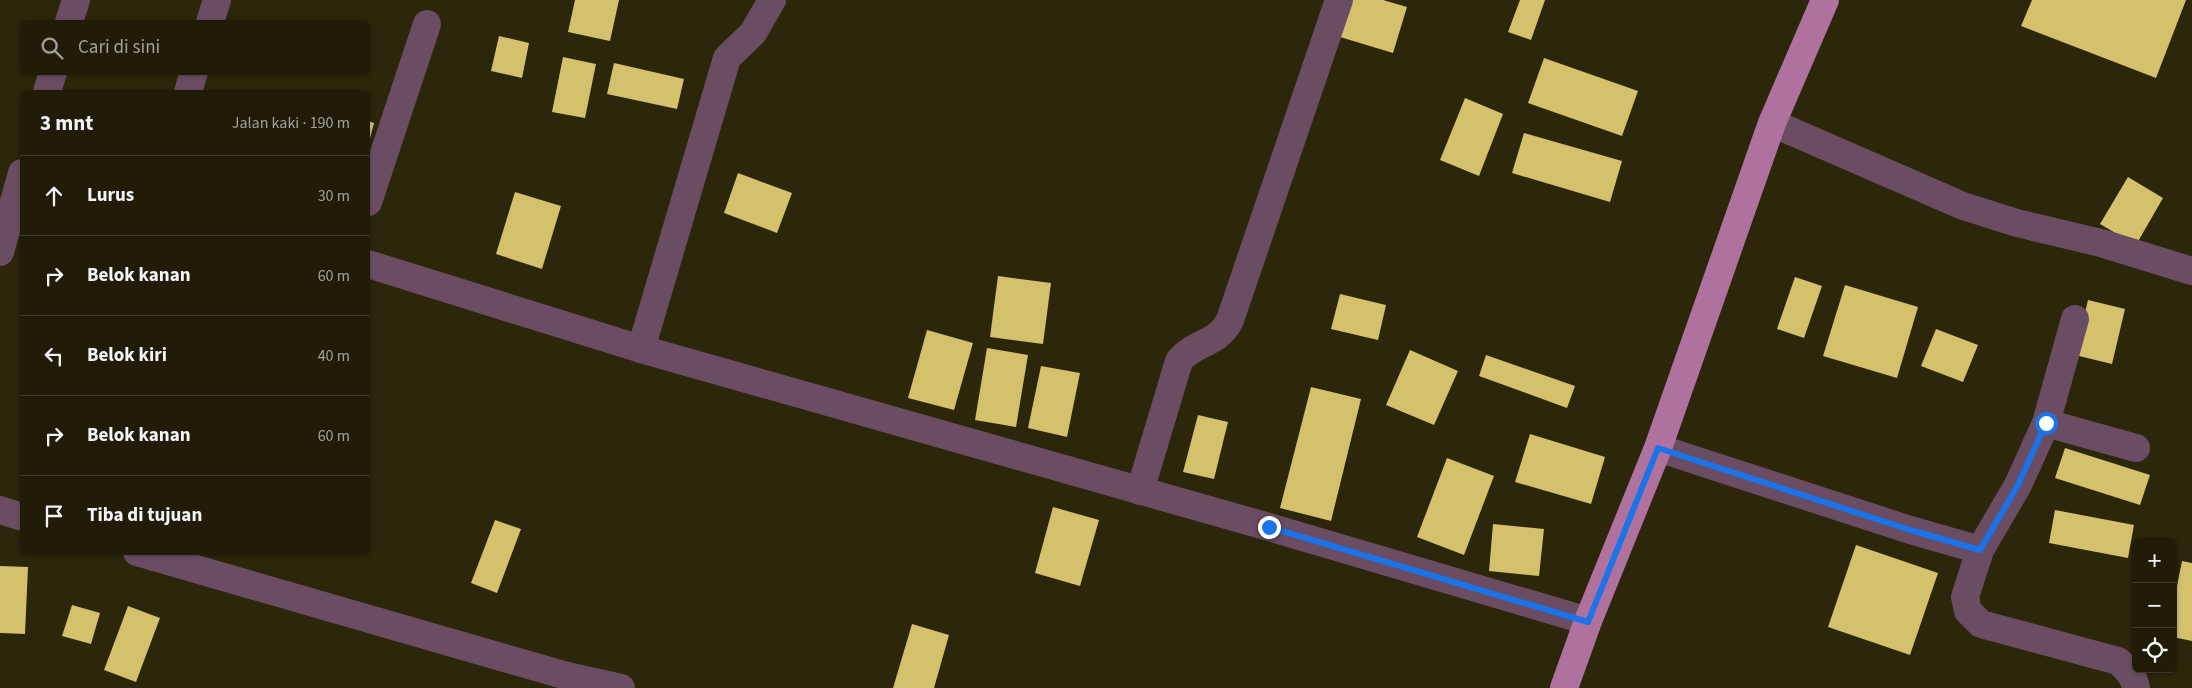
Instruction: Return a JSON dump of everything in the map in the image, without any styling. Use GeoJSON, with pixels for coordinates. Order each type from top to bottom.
{"type":"FeatureCollection","features":[{"type":"Feature","properties":{"kind":"main road"},"geometry":{"type":"LineString","coordinates":[[1564,688],[1588,622],[1658,448],[1772,123],[1825,0]]}},
{"type":"Feature","properties":{"kind":"street"},"geometry":{"type":"LineString","coordinates":[[70,20],[76,0]]}},
{"type":"Feature","properties":{"kind":"street"},"geometry":{"type":"LineString","coordinates":[[211,20],[217,0]]}},
{"type":"Feature","properties":{"kind":"street"},"geometry":{"type":"LineString","coordinates":[[641,349],[727,58],[752,33],[772,0]]}},
{"type":"Feature","properties":{"kind":"street"},"geometry":{"type":"LineString","coordinates":[[1140,491],[1179,360],[1188,352],[1220,335],[1230,320],[1338,0]]}},
{"type":"Feature","properties":{"kind":"street"},"geometry":{"type":"LineString","coordinates":[[370,196],[427,24]]}},
{"type":"Feature","properties":{"kind":"street"},"geometry":{"type":"LineString","coordinates":[[48,90],[52,75]]}},
{"type":"Feature","properties":{"kind":"street"},"geometry":{"type":"LineString","coordinates":[[189,90],[193,75]]}},
{"type":"Feature","properties":{"kind":"street"},"geometry":{"type":"LineString","coordinates":[[1772,123],[1963,206],[2017,223],[2101,243],[2192,271]]}},
{"type":"Feature","properties":{"kind":"street"},"geometry":{"type":"LineString","coordinates":[[0,252],[20,181]]}},
{"type":"Feature","properties":{"kind":"street"},"geometry":{"type":"LineString","coordinates":[[370,265],[641,349],[1140,491],[1588,622]]}},
{"type":"Feature","properties":{"kind":"street"},"geometry":{"type":"LineString","coordinates":[[2075,319],[2046,423],[2018,485],[1980,550],[1965,597],[1968,611],[1981,624],[2118,661],[2127,669],[2134,680],[2136,688]]}},
{"type":"Feature","properties":{"kind":"street"},"geometry":{"type":"LineString","coordinates":[[2046,423],[2136,448]]}},
{"type":"Feature","properties":{"kind":"street"},"geometry":{"type":"LineString","coordinates":[[1658,448],[1907,529],[1980,550]]}},
{"type":"Feature","properties":{"kind":"street"},"geometry":{"type":"LineString","coordinates":[[0,510],[20,516]]}},
{"type":"Feature","properties":{"kind":"street"},"geometry":{"type":"LineString","coordinates":[[147,555],[567,676],[621,688]]}},
{"type":"Feature","properties":{"kind":"building"},"geometry":{"type":"Polygon","coordinates":[[[575,0],[619,0],[610,41],[568,32],[575,0]]]}},
{"type":"Feature","properties":{"kind":"building"},"geometry":{"type":"Polygon","coordinates":[[[1351,0],[1383,0],[1407,7],[1393,53],[1340,37],[1351,0]]]}},
{"type":"Feature","properties":{"kind":"building"},"geometry":{"type":"Polygon","coordinates":[[[1520,0],[1545,0],[1531,40],[1508,32],[1520,0]]]}},
{"type":"Feature","properties":{"kind":"building"},"geometry":{"type":"Polygon","coordinates":[[[2032,0],[2186,0],[2156,78],[2021,26],[2032,0]]]}},
{"type":"Feature","properties":{"kind":"building"},"geometry":{"type":"Polygon","coordinates":[[[499,36],[529,43],[522,78],[491,71],[499,36]]]}},
{"type":"Feature","properties":{"kind":"building"},"geometry":{"type":"Polygon","coordinates":[[[563,57],[596,64],[585,118],[552,112],[563,57]]]}},
{"type":"Feature","properties":{"kind":"building"},"geometry":{"type":"Polygon","coordinates":[[[1544,58],[1638,91],[1622,136],[1528,103],[1544,58]]]}},
{"type":"Feature","properties":{"kind":"building"},"geometry":{"type":"Polygon","coordinates":[[[614,63],[684,79],[677,109],[607,94],[614,63]]]}},
{"type":"Feature","properties":{"kind":"building"},"geometry":{"type":"Polygon","coordinates":[[[1465,98],[1503,114],[1479,176],[1440,160],[1465,98]]]}},
{"type":"Feature","properties":{"kind":"building"},"geometry":{"type":"Polygon","coordinates":[[[370,122],[374,123],[370,138],[370,122]]]}},
{"type":"Feature","properties":{"kind":"building"},"geometry":{"type":"Polygon","coordinates":[[[1524,133],[1622,161],[1610,202],[1512,173],[1524,133]]]}},
{"type":"Feature","properties":{"kind":"building"},"geometry":{"type":"Polygon","coordinates":[[[738,173],[792,193],[777,233],[724,213],[738,173]]]}},
{"type":"Feature","properties":{"kind":"building"},"geometry":{"type":"Polygon","coordinates":[[[2128,177],[2163,198],[2136,245],[2100,224],[2128,177]]]}},
{"type":"Feature","properties":{"kind":"building"},"geometry":{"type":"Polygon","coordinates":[[[515,192],[561,206],[542,269],[496,254],[515,192]]]}},
{"type":"Feature","properties":{"kind":"building"},"geometry":{"type":"Polygon","coordinates":[[[998,276],[1051,283],[1043,344],[990,337],[998,276]]]}},
{"type":"Feature","properties":{"kind":"building"},"geometry":{"type":"Polygon","coordinates":[[[1795,277],[1822,286],[1804,338],[1777,329],[1795,277]]]}},
{"type":"Feature","properties":{"kind":"building"},"geometry":{"type":"Polygon","coordinates":[[[1845,285],[1918,307],[1897,378],[1823,356],[1845,285]]]}},
{"type":"Feature","properties":{"kind":"building"},"geometry":{"type":"Polygon","coordinates":[[[1340,294],[1386,305],[1378,340],[1331,329],[1340,294]]]}},
{"type":"Feature","properties":{"kind":"building"},"geometry":{"type":"Polygon","coordinates":[[[2088,300],[2125,309],[2112,364],[2075,355],[2088,300]]]}},
{"type":"Feature","properties":{"kind":"building"},"geometry":{"type":"Polygon","coordinates":[[[1936,329],[1978,345],[1963,382],[1921,366],[1936,329]]]}},
{"type":"Feature","properties":{"kind":"building"},"geometry":{"type":"Polygon","coordinates":[[[927,330],[973,343],[954,410],[908,398],[927,330]]]}},
{"type":"Feature","properties":{"kind":"building"},"geometry":{"type":"Polygon","coordinates":[[[987,348],[1028,355],[1016,427],[975,420],[987,348]]]}},
{"type":"Feature","properties":{"kind":"building"},"geometry":{"type":"Polygon","coordinates":[[[1410,350],[1458,371],[1434,425],[1386,405],[1410,350]]]}},
{"type":"Feature","properties":{"kind":"building"},"geometry":{"type":"Polygon","coordinates":[[[1486,355],[1575,386],[1567,408],[1479,376],[1486,355]]]}},
{"type":"Feature","properties":{"kind":"building"},"geometry":{"type":"Polygon","coordinates":[[[1041,366],[1080,373],[1067,437],[1028,428],[1041,366]]]}},
{"type":"Feature","properties":{"kind":"building"},"geometry":{"type":"Polygon","coordinates":[[[1311,387],[1361,399],[1331,521],[1280,508],[1311,387]]]}},
{"type":"Feature","properties":{"kind":"building"},"geometry":{"type":"Polygon","coordinates":[[[1198,415],[1228,422],[1214,479],[1183,472],[1198,415]]]}},
{"type":"Feature","properties":{"kind":"building"},"geometry":{"type":"Polygon","coordinates":[[[1530,434],[1605,457],[1591,504],[1515,482],[1530,434]]]}},
{"type":"Feature","properties":{"kind":"building"},"geometry":{"type":"Polygon","coordinates":[[[2065,448],[2150,475],[2140,505],[2055,478],[2065,448]]]}},
{"type":"Feature","properties":{"kind":"building"},"geometry":{"type":"Polygon","coordinates":[[[1447,458],[1494,476],[1464,555],[1417,537],[1447,458]]]}},
{"type":"Feature","properties":{"kind":"building"},"geometry":{"type":"Polygon","coordinates":[[[1053,507],[1099,520],[1080,586],[1035,573],[1053,507]]]}},
{"type":"Feature","properties":{"kind":"building"},"geometry":{"type":"Polygon","coordinates":[[[2055,510],[2134,525],[2128,558],[2049,543],[2055,510]]]}},
{"type":"Feature","properties":{"kind":"building"},"geometry":{"type":"Polygon","coordinates":[[[495,520],[521,529],[497,593],[471,583],[495,520]]]}},
{"type":"Feature","properties":{"kind":"building"},"geometry":{"type":"Polygon","coordinates":[[[1493,524],[1544,529],[1539,576],[1489,571],[1493,524]]]}},
{"type":"Feature","properties":{"kind":"building"},"geometry":{"type":"Polygon","coordinates":[[[1856,545],[1938,573],[1910,655],[1828,627],[1856,545]]]}},
{"type":"Feature","properties":{"kind":"building"},"geometry":{"type":"Polygon","coordinates":[[[2182,561],[2192,563],[2192,641],[2177,638],[2177,586],[2182,561]]]}},
{"type":"Feature","properties":{"kind":"building"},"geometry":{"type":"Polygon","coordinates":[[[0,566],[28,567],[25,634],[0,633],[0,566]]]}},
{"type":"Feature","properties":{"kind":"building"},"geometry":{"type":"Polygon","coordinates":[[[72,605],[100,613],[91,644],[62,636],[72,605]]]}},
{"type":"Feature","properties":{"kind":"building"},"geometry":{"type":"Polygon","coordinates":[[[128,606],[160,618],[136,682],[104,670],[128,606]]]}},
{"type":"Feature","properties":{"kind":"building"},"geometry":{"type":"Polygon","coordinates":[[[912,624],[949,635],[934,688],[893,688],[912,624]]]}},
{"type":"Feature","properties":{"kind":"route"},"geometry":{"type":"LineString","coordinates":[[1269,527],[1588,622],[1658,448],[1907,529],[1980,550],[2018,485],[2046,423]]}}]}
